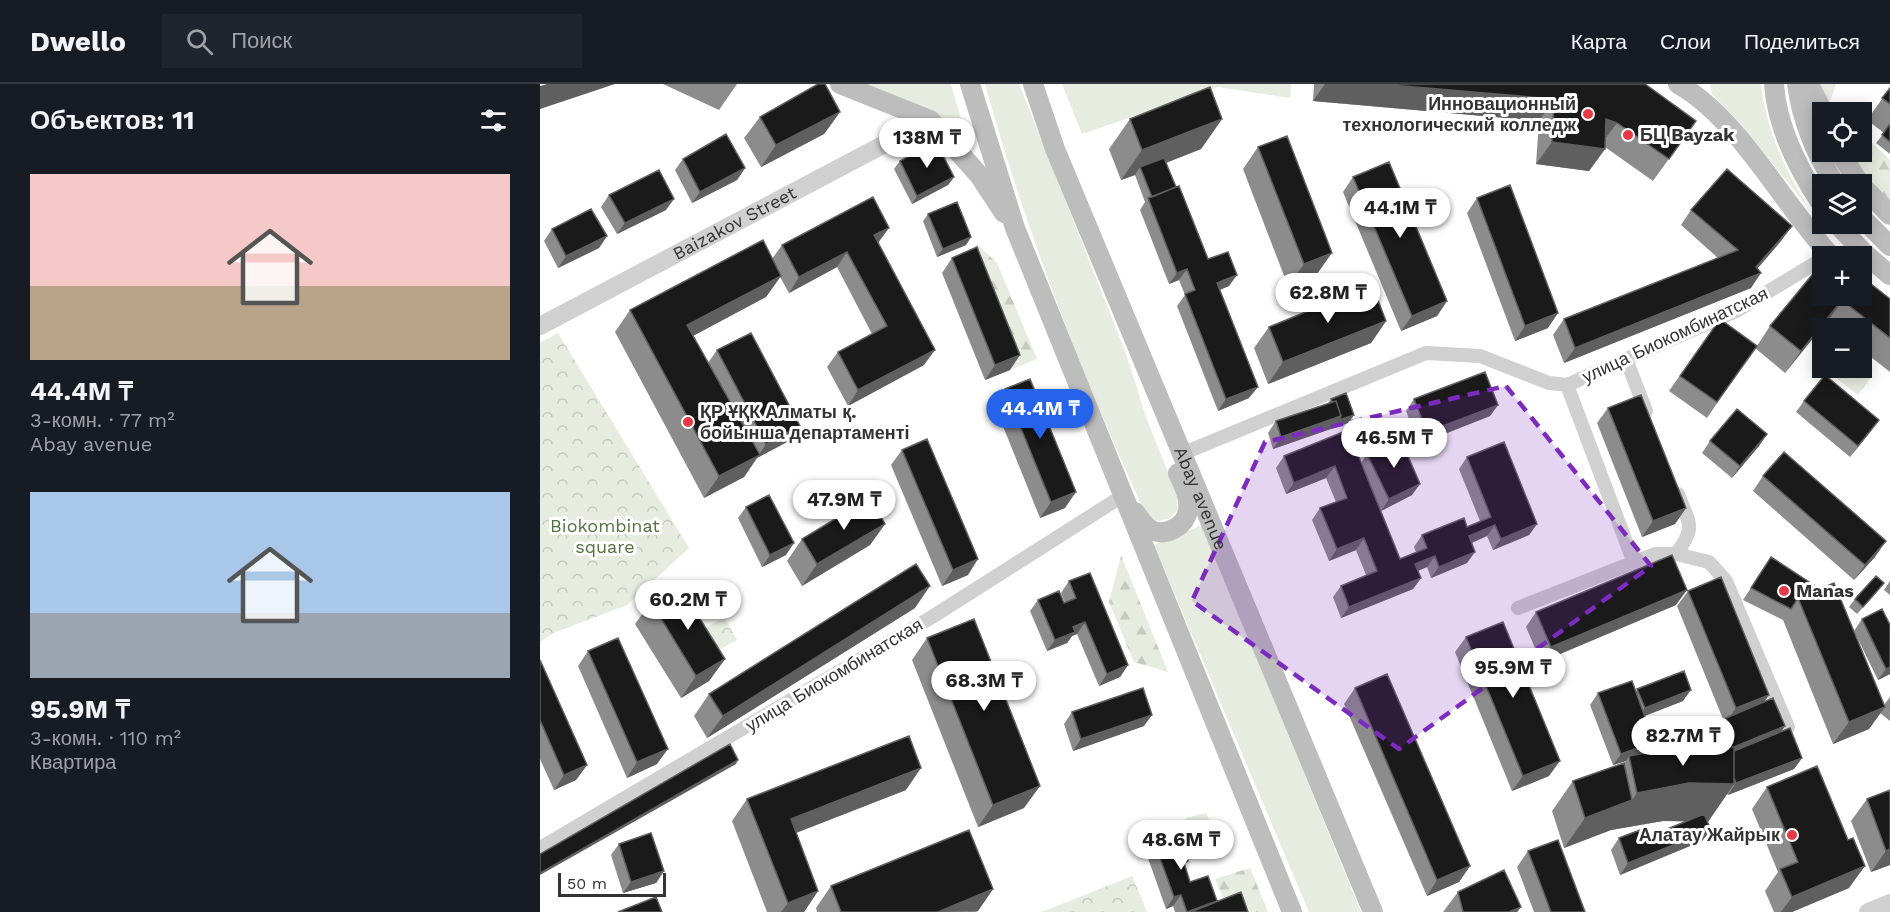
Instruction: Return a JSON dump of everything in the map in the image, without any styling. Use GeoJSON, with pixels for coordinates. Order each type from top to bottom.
{"type":"FeatureCollection","features":[{"type":"Feature","properties":{"kind":"main road"},"geometry":{"type":"LineString","coordinates":[[840,84],[930,120],[979,175],[1015,228]]}},
{"type":"Feature","properties":{"kind":"main road"},"geometry":{"type":"LineString","coordinates":[[970,84],[1015,228],[1292,912]]}},
{"type":"Feature","properties":{"kind":"main road","name":"Abay avenue"},"geometry":{"type":"LineString","coordinates":[[1033,84],[1055,149],[1184,453],[1373,912]]}},
{"type":"Feature","properties":{"kind":"main road"},"geometry":{"type":"LineString","coordinates":[[1678,84],[1712,109],[1818,246]]}},
{"type":"Feature","properties":{"kind":"main road"},"geometry":{"type":"LineString","coordinates":[[1705,84],[1712,109]]}},
{"type":"Feature","properties":{"kind":"main road"},"geometry":{"type":"LineString","coordinates":[[1774,84],[1779,116],[1796,162],[1812,188]]}},
{"type":"Feature","properties":{"kind":"main road"},"geometry":{"type":"LineString","coordinates":[[1797,84],[1800,105],[1812,143],[1829,174]]}},
{"type":"Feature","properties":{"kind":"main road"},"geometry":{"type":"LineString","coordinates":[[1809,84],[1818,102]]}},
{"type":"Feature","properties":{"kind":"main road"},"geometry":{"type":"LineString","coordinates":[[1872,196],[1890,215]]}},
{"type":"Feature","properties":{"kind":"main road"},"geometry":{"type":"LineString","coordinates":[[1872,228],[1890,246]]}},
{"type":"Feature","properties":{"kind":"main road"},"geometry":{"type":"LineString","coordinates":[[1846,234],[1865,254],[1890,275]]}},
{"type":"Feature","properties":{"kind":"main road"},"geometry":{"type":"LineString","coordinates":[[1124,495],[1148,529],[1158,533],[1177,527],[1183,522],[1189,508],[1187,495],[1156,415],[1142,353]]}},
{"type":"Feature","properties":{"kind":"street","name":"Baizakov Street"},"geometry":{"type":"LineString","coordinates":[[540,326],[930,120]]}},
{"type":"Feature","properties":{"kind":"street","name":"улица Биокомбинатская"},"geometry":{"type":"LineString","coordinates":[[1184,453],[1426,353],[1480,356],[1549,383],[1567,385],[1738,310],[1812,266]]}},
{"type":"Feature","properties":{"kind":"street"},"geometry":{"type":"LineString","coordinates":[[1626,359],[1650,422]]}},
{"type":"Feature","properties":{"kind":"street"},"geometry":{"type":"LineString","coordinates":[[1567,385],[1634,563]]}},
{"type":"Feature","properties":{"kind":"street"},"geometry":{"type":"LineString","coordinates":[[1674,485],[1690,527],[1688,537],[1676,554]]}},
{"type":"Feature","properties":{"kind":"street","name":"улица Биокомбинатская"},"geometry":{"type":"LineString","coordinates":[[540,848],[932,617],[1124,495]]}},
{"type":"Feature","properties":{"kind":"street"},"geometry":{"type":"LineString","coordinates":[[1518,608],[1655,554],[1676,554],[1709,562],[1726,581],[1788,727]]}},
{"type":"Feature","properties":{"kind":"highlighted area"},"geometry":{"type":"Polygon","coordinates":[[[1506,386],[1651,566],[1399,749],[1192,601],[1265,442],[1506,386]]]}},
{"type":"Feature","properties":{"kind":"green space"},"geometry":{"type":"Polygon","coordinates":[[[864,84],[951,84],[969,147],[936,117],[864,84]]]}},
{"type":"Feature","properties":{"kind":"green space"},"geometry":{"type":"Polygon","coordinates":[[[985,84],[1019,84],[1125,351],[1147,420],[1177,495],[1177,511],[1169,519],[1155,521],[1146,515],[1100,409],[1037,248],[985,84]]]}},
{"type":"Feature","properties":{"kind":"green space"},"geometry":{"type":"Polygon","coordinates":[[[1062,84],[1291,84],[1290,98],[1218,87],[1082,134],[1062,84]]]}},
{"type":"Feature","properties":{"kind":"green space"},"geometry":{"type":"Polygon","coordinates":[[[1710,84],[1761,84],[1767,117],[1777,148],[1808,207],[1740,123],[1712,94],[1710,84]]]}},
{"type":"Feature","properties":{"kind":"green space"},"geometry":{"type":"Polygon","coordinates":[[[1818,84],[1836,84],[1830,102],[1826,102],[1818,84]]]}},
{"type":"Feature","properties":{"kind":"green space"},"geometry":{"type":"Polygon","coordinates":[[[1872,143],[1890,160],[1890,202],[1872,182],[1872,174],[1865,174],[1854,162],[1872,162],[1872,143]]]}},
{"type":"Feature","properties":{"kind":"green space"},"geometry":{"type":"Polygon","coordinates":[[[977,244],[997,263],[1037,359],[1010,370],[966,263],[977,244]]]}},
{"type":"Feature","properties":{"kind":"green space","name":"Biokombinat square"},"geometry":{"type":"Polygon","coordinates":[[[558,333],[689,548],[627,605],[554,633],[540,642],[540,343],[558,333]]]}},
{"type":"Feature","properties":{"kind":"green space"},"geometry":{"type":"Polygon","coordinates":[[[1837,378],[1871,378],[1858,395],[1837,378]]]}},
{"type":"Feature","properties":{"kind":"green space"},"geometry":{"type":"Polygon","coordinates":[[[1202,525],[1361,912],[1309,912],[1154,545],[1202,525]]]}},
{"type":"Feature","properties":{"kind":"green space"},"geometry":{"type":"Polygon","coordinates":[[[1121,555],[1168,672],[1134,662],[1109,602],[1121,555]]]}},
{"type":"Feature","properties":{"kind":"green space"},"geometry":{"type":"Polygon","coordinates":[[[724,617],[737,640],[717,651],[704,629],[724,617]]]}},
{"type":"Feature","properties":{"kind":"green space"},"geometry":{"type":"Polygon","coordinates":[[[1206,813],[1222,849],[1201,856],[1186,818],[1206,813]]]}},
{"type":"Feature","properties":{"kind":"green space"},"geometry":{"type":"Polygon","coordinates":[[[1250,868],[1268,912],[1229,912],[1215,879],[1250,868]]]}},
{"type":"Feature","properties":{"kind":"green space"},"geometry":{"type":"Polygon","coordinates":[[[1132,876],[1147,912],[1042,912],[1132,876]]]}},
{"type":"Feature","properties":{"kind":"building"},"geometry":{"type":"Polygon","coordinates":[[[818,84],[825,84],[840,112],[776,145],[760,117],[818,84]]]}},
{"type":"Feature","properties":{"kind":"building"},"geometry":{"type":"Polygon","coordinates":[[[1380,84],[1645,84],[1696,121],[1669,159],[1617,123],[1606,119],[1605,149],[1552,142],[1554,99],[1380,84]]]}},
{"type":"Feature","properties":{"kind":"building"},"geometry":{"type":"Polygon","coordinates":[[[1210,87],[1222,119],[1142,150],[1130,119],[1210,87]]]}},
{"type":"Feature","properties":{"kind":"building"},"geometry":{"type":"Polygon","coordinates":[[[1890,88],[1890,104],[1882,98],[1890,88]]]}},
{"type":"Feature","properties":{"kind":"building"},"geometry":{"type":"Polygon","coordinates":[[[1890,126],[1890,142],[1882,135],[1890,126]]]}},
{"type":"Feature","properties":{"kind":"building"},"geometry":{"type":"Polygon","coordinates":[[[726,134],[745,168],[700,192],[683,159],[726,134]]]}},
{"type":"Feature","properties":{"kind":"building"},"geometry":{"type":"Polygon","coordinates":[[[1287,136],[1332,253],[1304,264],[1258,147],[1287,136]]]}},
{"type":"Feature","properties":{"kind":"building"},"geometry":{"type":"Polygon","coordinates":[[[936,142],[954,177],[917,196],[900,161],[936,142]]]}},
{"type":"Feature","properties":{"kind":"building"},"geometry":{"type":"Polygon","coordinates":[[[1164,158],[1176,187],[1152,197],[1140,167],[1164,158]]]}},
{"type":"Feature","properties":{"kind":"building"},"geometry":{"type":"Polygon","coordinates":[[[1389,162],[1447,301],[1412,316],[1353,177],[1389,162]]]}},
{"type":"Feature","properties":{"kind":"building"},"geometry":{"type":"Polygon","coordinates":[[[1727,169],[1792,226],[1756,267],[1761,273],[1575,348],[1564,319],[1738,250],[1691,210],[1727,169]]]}},
{"type":"Feature","properties":{"kind":"building"},"geometry":{"type":"Polygon","coordinates":[[[659,170],[674,199],[625,223],[609,195],[659,170]]]}},
{"type":"Feature","properties":{"kind":"building"},"geometry":{"type":"Polygon","coordinates":[[[1510,185],[1558,313],[1525,326],[1477,198],[1510,185]]]}},
{"type":"Feature","properties":{"kind":"building"},"geometry":{"type":"Polygon","coordinates":[[[1179,186],[1208,259],[1228,252],[1237,275],[1217,283],[1258,387],[1226,399],[1185,294],[1195,290],[1187,269],[1177,273],[1148,198],[1179,186]]]}},
{"type":"Feature","properties":{"kind":"building"},"geometry":{"type":"Polygon","coordinates":[[[873,197],[889,228],[874,235],[935,350],[858,390],[838,352],[887,326],[847,252],[799,277],[782,245],[873,197]]]}},
{"type":"Feature","properties":{"kind":"building"},"geometry":{"type":"Polygon","coordinates":[[[957,202],[971,237],[943,249],[928,214],[957,202]]]}},
{"type":"Feature","properties":{"kind":"building"},"geometry":{"type":"Polygon","coordinates":[[[591,209],[607,236],[566,256],[552,229],[591,209]]]}},
{"type":"Feature","properties":{"kind":"building"},"geometry":{"type":"Polygon","coordinates":[[[763,240],[781,276],[687,325],[760,455],[719,476],[630,310],[763,240]]]}},
{"type":"Feature","properties":{"kind":"building"},"geometry":{"type":"Polygon","coordinates":[[[977,247],[1020,355],[995,365],[952,258],[977,247]]]}},
{"type":"Feature","properties":{"kind":"building"},"geometry":{"type":"Polygon","coordinates":[[[1812,275],[1812,306],[1837,306],[1828,318],[1812,318],[1812,337],[1801,351],[1770,326],[1812,275]]]}},
{"type":"Feature","properties":{"kind":"building"},"geometry":{"type":"Polygon","coordinates":[[[1372,285],[1386,321],[1283,362],[1269,327],[1372,285]]]}},
{"type":"Feature","properties":{"kind":"building"},"geometry":{"type":"Polygon","coordinates":[[[1872,285],[1890,299],[1890,338],[1872,324],[1872,318],[1865,318],[1850,306],[1872,306],[1872,285]]]}},
{"type":"Feature","properties":{"kind":"building"},"geometry":{"type":"Polygon","coordinates":[[[1720,319],[1757,346],[1717,402],[1680,376],[1720,319]]]}},
{"type":"Feature","properties":{"kind":"building"},"geometry":{"type":"Polygon","coordinates":[[[751,333],[800,426],[766,444],[717,350],[751,333]]]}},
{"type":"Feature","properties":{"kind":"building"},"geometry":{"type":"Polygon","coordinates":[[[1485,372],[1498,405],[1427,432],[1414,399],[1485,372]]]}},
{"type":"Feature","properties":{"kind":"building"},"geometry":{"type":"Polygon","coordinates":[[[1823,378],[1829,378],[1879,420],[1858,446],[1804,401],[1823,378]]]}},
{"type":"Feature","properties":{"kind":"building"},"geometry":{"type":"Polygon","coordinates":[[[1030,379],[1076,492],[1051,502],[1005,389],[1030,379]]]}},
{"type":"Feature","properties":{"kind":"building"},"geometry":{"type":"Polygon","coordinates":[[[1346,393],[1354,415],[1339,420],[1341,416],[1336,401],[1332,402],[1331,399],[1346,393]]]}},
{"type":"Feature","properties":{"kind":"building"},"geometry":{"type":"Polygon","coordinates":[[[1641,395],[1686,508],[1653,521],[1608,408],[1641,395]]]}},
{"type":"Feature","properties":{"kind":"building"},"geometry":{"type":"Polygon","coordinates":[[[1336,401],[1341,416],[1281,437],[1276,421],[1336,401]]]}},
{"type":"Feature","properties":{"kind":"building"},"geometry":{"type":"Polygon","coordinates":[[[1737,409],[1767,434],[1740,466],[1710,441],[1737,409]]]}},
{"type":"Feature","properties":{"kind":"building"},"geometry":{"type":"Polygon","coordinates":[[[1348,430],[1400,559],[1427,548],[1422,535],[1464,518],[1467,527],[1491,517],[1467,457],[1504,442],[1537,524],[1501,539],[1495,525],[1469,536],[1475,552],[1439,567],[1435,556],[1415,564],[1421,578],[1349,607],[1341,586],[1377,571],[1364,538],[1337,549],[1320,508],[1347,498],[1335,466],[1294,483],[1284,456],[1348,430]]]}},
{"type":"Feature","properties":{"kind":"building"},"geometry":{"type":"Polygon","coordinates":[[[1400,438],[1420,484],[1389,499],[1367,454],[1400,438]]]}},
{"type":"Feature","properties":{"kind":"building"},"geometry":{"type":"Polygon","coordinates":[[[927,439],[978,559],[953,570],[902,450],[927,439]]]}},
{"type":"Feature","properties":{"kind":"building"},"geometry":{"type":"Polygon","coordinates":[[[1784,452],[1886,541],[1865,565],[1763,476],[1784,452]]]}},
{"type":"Feature","properties":{"kind":"building"},"geometry":{"type":"Polygon","coordinates":[[[769,495],[794,543],[770,555],[746,507],[769,495]]]}},
{"type":"Feature","properties":{"kind":"building"},"geometry":{"type":"Polygon","coordinates":[[[870,498],[885,524],[817,564],[802,539],[870,498]]]}},
{"type":"Feature","properties":{"kind":"building"},"geometry":{"type":"Polygon","coordinates":[[[1672,555],[1687,590],[1551,647],[1536,612],[1672,555]]]}},
{"type":"Feature","properties":{"kind":"building"},"geometry":{"type":"Polygon","coordinates":[[[1771,557],[1820,589],[1798,598],[1791,609],[1751,588],[1771,557]]]}},
{"type":"Feature","properties":{"kind":"building"},"geometry":{"type":"Polygon","coordinates":[[[916,564],[930,586],[723,716],[709,694],[916,564]]]}},
{"type":"Feature","properties":{"kind":"building"},"geometry":{"type":"Polygon","coordinates":[[[1090,573],[1128,665],[1107,674],[1085,622],[1073,627],[1075,632],[1055,640],[1038,600],[1059,591],[1064,603],[1076,598],[1069,581],[1090,573]]]}},
{"type":"Feature","properties":{"kind":"building"},"geometry":{"type":"Polygon","coordinates":[[[1876,576],[1884,583],[1863,607],[1855,599],[1876,576]]]}},
{"type":"Feature","properties":{"kind":"building"},"geometry":{"type":"Polygon","coordinates":[[[1721,577],[1769,695],[1736,708],[1688,591],[1721,577]]]}},
{"type":"Feature","properties":{"kind":"building"},"geometry":{"type":"Polygon","coordinates":[[[1834,583],[1885,707],[1849,722],[1798,598],[1834,583]]]}},
{"type":"Feature","properties":{"kind":"building"},"geometry":{"type":"Polygon","coordinates":[[[679,585],[725,659],[696,676],[651,602],[679,585]]]}},
{"type":"Feature","properties":{"kind":"building"},"geometry":{"type":"Polygon","coordinates":[[[1882,609],[1890,625],[1890,667],[1886,669],[1862,619],[1882,609]]]}},
{"type":"Feature","properties":{"kind":"building"},"geometry":{"type":"Polygon","coordinates":[[[974,619],[1040,786],[993,805],[927,638],[974,619]]]}},
{"type":"Feature","properties":{"kind":"building"},"geometry":{"type":"Polygon","coordinates":[[[1503,622],[1560,761],[1523,776],[1466,637],[1503,622]]]}},
{"type":"Feature","properties":{"kind":"building"},"geometry":{"type":"Polygon","coordinates":[[[618,638],[668,749],[637,762],[588,651],[618,638]]]}},
{"type":"Feature","properties":{"kind":"building"},"geometry":{"type":"Polygon","coordinates":[[[540,660],[587,765],[564,775],[540,720],[540,660]]]}},
{"type":"Feature","properties":{"kind":"building"},"geometry":{"type":"Polygon","coordinates":[[[1684,671],[1691,690],[1645,708],[1637,689],[1684,671]]]}},
{"type":"Feature","properties":{"kind":"building"},"geometry":{"type":"Polygon","coordinates":[[[1387,674],[1470,866],[1437,880],[1355,688],[1387,674]]]}},
{"type":"Feature","properties":{"kind":"building"},"geometry":{"type":"Polygon","coordinates":[[[1632,681],[1654,742],[1621,754],[1598,693],[1632,681]]]}},
{"type":"Feature","properties":{"kind":"building"},"geometry":{"type":"Polygon","coordinates":[[[1143,688],[1152,715],[1081,739],[1072,712],[1143,688]]]}},
{"type":"Feature","properties":{"kind":"building"},"geometry":{"type":"Polygon","coordinates":[[[1773,698],[1785,726],[1730,747],[1719,721],[1773,698]]]}},
{"type":"Feature","properties":{"kind":"building"},"geometry":{"type":"Polygon","coordinates":[[[1790,728],[1802,758],[1736,783],[1734,751],[1790,728]]]}},
{"type":"Feature","properties":{"kind":"building"},"geometry":{"type":"Polygon","coordinates":[[[909,736],[921,768],[791,819],[818,891],[788,903],[747,799],[909,736]]]}},
{"type":"Feature","properties":{"kind":"building"},"geometry":{"type":"Polygon","coordinates":[[[730,744],[738,760],[540,873],[540,854],[730,744]]]}},
{"type":"Feature","properties":{"kind":"building"},"geometry":{"type":"Polygon","coordinates":[[[1687,746],[1734,747],[1734,784],[1689,783],[1637,793],[1629,756],[1687,746]]]}},
{"type":"Feature","properties":{"kind":"building"},"geometry":{"type":"Polygon","coordinates":[[[1624,763],[1632,800],[1585,818],[1573,781],[1624,763]]]}},
{"type":"Feature","properties":{"kind":"building"},"geometry":{"type":"Polygon","coordinates":[[[1817,766],[1848,840],[1853,838],[1865,866],[1792,897],[1780,869],[1798,862],[1767,787],[1817,766]]]}},
{"type":"Feature","properties":{"kind":"building"},"geometry":{"type":"Polygon","coordinates":[[[1890,790],[1890,849],[1886,851],[1867,799],[1890,790]]]}},
{"type":"Feature","properties":{"kind":"building"},"geometry":{"type":"Polygon","coordinates":[[[1704,814],[1711,830],[1628,863],[1619,838],[1640,830],[1643,839],[1704,814]]]}},
{"type":"Feature","properties":{"kind":"building"},"geometry":{"type":"Polygon","coordinates":[[[1175,824],[1188,861],[1184,863],[1190,882],[1208,876],[1217,901],[1187,912],[1181,895],[1174,897],[1151,833],[1175,824]]]}},
{"type":"Feature","properties":{"kind":"building"},"geometry":{"type":"Polygon","coordinates":[[[969,830],[993,889],[938,912],[841,912],[831,886],[969,830]]]}},
{"type":"Feature","properties":{"kind":"building"},"geometry":{"type":"Polygon","coordinates":[[[651,833],[664,871],[631,882],[619,844],[651,833]]]}},
{"type":"Feature","properties":{"kind":"building"},"geometry":{"type":"Polygon","coordinates":[[[1558,840],[1585,912],[1551,912],[1528,851],[1558,840]]]}},
{"type":"Feature","properties":{"kind":"building"},"geometry":{"type":"Polygon","coordinates":[[[1504,870],[1521,907],[1509,912],[1463,912],[1458,892],[1504,870]]]}},
{"type":"Feature","properties":{"kind":"building"},"geometry":{"type":"Polygon","coordinates":[[[1241,892],[1248,912],[1191,912],[1241,892]]]}},
{"type":"Feature","properties":{"kind":"building"},"geometry":{"type":"Polygon","coordinates":[[[656,897],[662,912],[618,912],[656,897]]]}},
{"type":"Feature","properties":{"kind":"place","name":"Инновационный технологический колледж"},"geometry":{"type":"Point","coordinates":[1588,114]}},
{"type":"Feature","properties":{"kind":"place","name":"БЦ Bayzak"},"geometry":{"type":"Point","coordinates":[1628,135]}},
{"type":"Feature","properties":{"kind":"place","name":"ҚР ҰҚК Алматы қ. бойынша департаменті"},"geometry":{"type":"Point","coordinates":[688,422]}},
{"type":"Feature","properties":{"kind":"place","name":"Manas"},"geometry":{"type":"Point","coordinates":[1784,591]}},
{"type":"Feature","properties":{"kind":"place","name":"Алатау Жайрык"},"geometry":{"type":"Point","coordinates":[1792,835]}}]}
